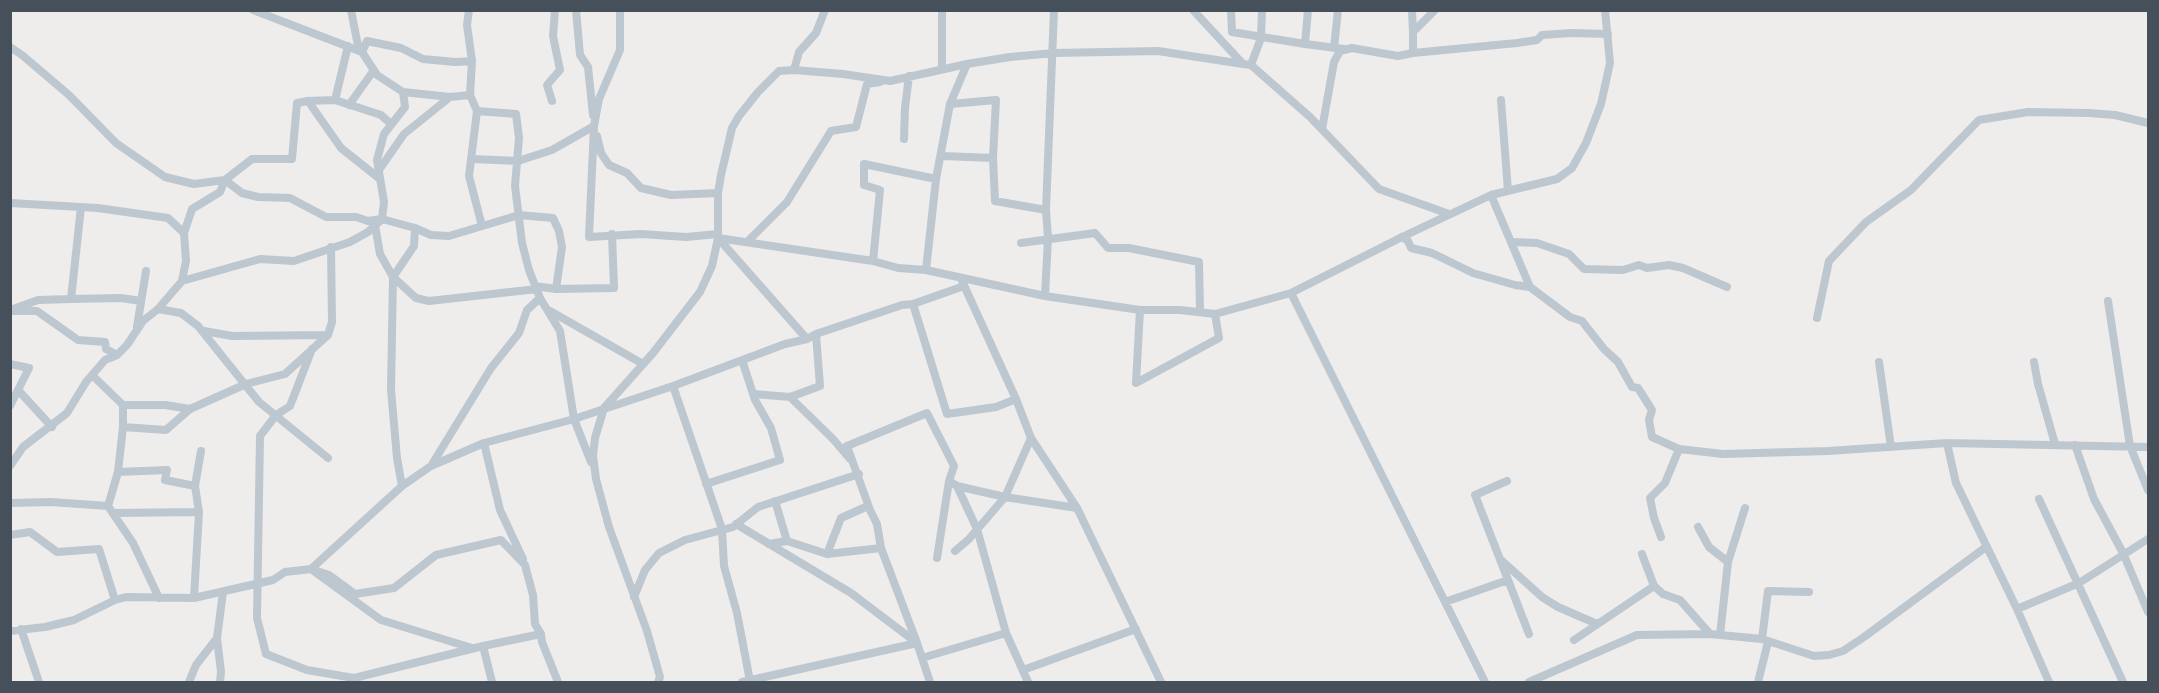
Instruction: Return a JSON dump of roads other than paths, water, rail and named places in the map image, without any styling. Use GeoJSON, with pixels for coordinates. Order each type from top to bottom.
{"type":"FeatureCollection","features":[{"type":"Feature","properties":{"kind":"street"},"geometry":{"type":"LineString","coordinates":[[253,10],[361,52]]}},
{"type":"Feature","properties":{"kind":"street"},"geometry":{"type":"LineString","coordinates":[[351,10],[361,52],[377,75],[403,92],[450,97],[470,95]]}},
{"type":"Feature","properties":{"kind":"street"},"geometry":{"type":"LineString","coordinates":[[469,10],[467,25],[472,61],[470,95],[477,111],[473,159],[469,176],[482,226]]}},
{"type":"Feature","properties":{"kind":"street"},"geometry":{"type":"LineString","coordinates":[[552,101],[547,85],[560,70],[553,36],[555,10]]}},
{"type":"Feature","properties":{"kind":"street"},"geometry":{"type":"LineString","coordinates":[[576,10],[580,55],[588,67],[594,126],[602,153],[609,165],[627,173],[641,188],[671,195],[718,193]]}},
{"type":"Feature","properties":{"kind":"street"},"geometry":{"type":"LineString","coordinates":[[620,10],[620,50],[599,99],[594,126],[589,237],[612,234],[718,236],[873,261],[898,268],[926,270],[1045,296],[1140,310],[1200,311],[1215,314],[1291,293],[1491,195],[1557,178],[1572,168],[1586,143],[1601,104],[1610,63],[1605,10]]}},
{"type":"Feature","properties":{"kind":"street"},"geometry":{"type":"LineString","coordinates":[[794,70],[799,52],[816,33],[825,10]]}},
{"type":"Feature","properties":{"kind":"street"},"geometry":{"type":"LineString","coordinates":[[942,10],[942,69]]}},
{"type":"Feature","properties":{"kind":"street"},"geometry":{"type":"LineString","coordinates":[[1045,296],[1054,10]]}},
{"type":"Feature","properties":{"kind":"street"},"geometry":{"type":"LineString","coordinates":[[1193,10],[1247,64],[1287,95],[1379,189],[1449,214]]}},
{"type":"Feature","properties":{"kind":"street"},"geometry":{"type":"LineString","coordinates":[[1231,10],[1232,32],[1398,56],[1537,40],[1542,35],[1608,34]]}},
{"type":"Feature","properties":{"kind":"street"},"geometry":{"type":"LineString","coordinates":[[1247,64],[1261,38],[1262,10]]}},
{"type":"Feature","properties":{"kind":"street"},"geometry":{"type":"LineString","coordinates":[[1305,44],[1308,10]]}},
{"type":"Feature","properties":{"kind":"street"},"geometry":{"type":"LineString","coordinates":[[1334,48],[1338,10]]}},
{"type":"Feature","properties":{"kind":"street"},"geometry":{"type":"LineString","coordinates":[[1412,10],[1413,53]]}},
{"type":"Feature","properties":{"kind":"street"},"geometry":{"type":"LineString","coordinates":[[1413,32],[1435,10]]}},
{"type":"Feature","properties":{"kind":"street"},"geometry":{"type":"LineString","coordinates":[[361,52],[368,41],[400,48],[423,59],[472,61]]}},
{"type":"Feature","properties":{"kind":"street"},"geometry":{"type":"LineString","coordinates":[[335,100],[348,46]]}},
{"type":"Feature","properties":{"kind":"street"},"geometry":{"type":"LineString","coordinates":[[10,47],[69,95],[116,143],[165,177],[194,184],[225,180],[242,193],[258,197],[290,198],[326,217],[356,217],[415,228],[431,235],[449,236],[519,215],[553,218],[557,224],[562,247],[556,289]]}},
{"type":"Feature","properties":{"kind":"street"},"geometry":{"type":"LineString","coordinates":[[1322,129],[1334,62],[1340,51],[1344,49]]}},
{"type":"Feature","properties":{"kind":"street"},"geometry":{"type":"LineString","coordinates":[[748,241],[787,202],[831,131],[856,127],[867,84],[967,64],[1054,53],[1158,51],[1247,64]]}},
{"type":"Feature","properties":{"kind":"street"},"geometry":{"type":"LineString","coordinates":[[926,270],[936,179],[950,104],[967,64]]}},
{"type":"Feature","properties":{"kind":"street"},"geometry":{"type":"LineString","coordinates":[[349,105],[374,70]]}},
{"type":"Feature","properties":{"kind":"street"},"geometry":{"type":"LineString","coordinates":[[593,466],[596,438],[604,408],[643,364],[700,292],[711,266],[718,236],[718,193],[724,155],[732,128],[739,116],[779,70],[843,74],[890,81]]}},
{"type":"Feature","properties":{"kind":"street"},"geometry":{"type":"LineString","coordinates":[[904,139],[909,76]]}},
{"type":"Feature","properties":{"kind":"street"},"geometry":{"type":"LineString","coordinates":[[403,92],[405,107],[384,134],[377,160],[384,202],[379,222],[380,254],[393,277],[416,298],[429,301],[556,289],[614,288],[612,234]]}},
{"type":"Feature","properties":{"kind":"street"},"geometry":{"type":"LineString","coordinates":[[380,174],[404,134],[450,97]]}},
{"type":"Feature","properties":{"kind":"street"},"geometry":{"type":"LineString","coordinates":[[950,104],[996,99],[993,158],[995,201],[1046,210]]}},
{"type":"Feature","properties":{"kind":"street"},"geometry":{"type":"LineString","coordinates":[[10,466],[23,447],[52,427],[67,413],[92,375],[105,360],[117,355],[127,345],[143,321],[158,309],[182,281],[186,261],[184,233],[192,209],[220,192],[225,180],[252,159],[292,159],[297,103],[335,100],[381,115],[391,124]]}},
{"type":"Feature","properties":{"kind":"street"},"geometry":{"type":"LineString","coordinates":[[1501,100],[1508,191]]}},
{"type":"Feature","properties":{"kind":"street"},"geometry":{"type":"LineString","coordinates":[[308,101],[341,148],[380,174]]}},
{"type":"Feature","properties":{"kind":"street"},"geometry":{"type":"LineString","coordinates":[[477,111],[516,114],[519,138],[515,186],[522,243],[538,291],[560,331],[574,419],[593,466],[609,527],[660,677],[658,682]]}},
{"type":"Feature","properties":{"kind":"street"},"geometry":{"type":"LineString","coordinates":[[1817,318],[1829,261],[1866,222],[1911,190],[1978,120],[2028,112],[2089,113],[2115,115],[2148,123]]}},
{"type":"Feature","properties":{"kind":"street"},"geometry":{"type":"LineString","coordinates":[[473,159],[518,161],[552,150],[594,126]]}},
{"type":"Feature","properties":{"kind":"street"},"geometry":{"type":"LineString","coordinates":[[942,156],[993,158]]}},
{"type":"Feature","properties":{"kind":"street"},"geometry":{"type":"LineString","coordinates":[[873,261],[880,190],[864,184],[864,164],[936,179]]}},
{"type":"Feature","properties":{"kind":"street"},"geometry":{"type":"LineString","coordinates":[[1491,195],[1530,287]]}},
{"type":"Feature","properties":{"kind":"street"},"geometry":{"type":"LineString","coordinates":[[10,203],[81,207],[168,218],[184,233]]}},
{"type":"Feature","properties":{"kind":"street"},"geometry":{"type":"LineString","coordinates":[[71,299],[81,207]]}},
{"type":"Feature","properties":{"kind":"street"},"geometry":{"type":"LineString","coordinates":[[182,281],[260,259],[294,261],[350,242],[368,232],[379,222]]}},
{"type":"Feature","properties":{"kind":"street"},"geometry":{"type":"LineString","coordinates":[[402,486],[391,390],[393,277],[414,246],[415,228]]}},
{"type":"Feature","properties":{"kind":"street"},"geometry":{"type":"LineString","coordinates":[[1021,243],[1095,233],[1107,248],[1130,248],[1199,262],[1200,311]]}},
{"type":"Feature","properties":{"kind":"street"},"geometry":{"type":"LineString","coordinates":[[718,236],[807,339]]}},
{"type":"Feature","properties":{"kind":"street"},"geometry":{"type":"LineString","coordinates":[[1402,237],[1408,241],[1411,248],[1432,254],[1473,273],[1530,287],[1570,317],[1582,321],[1604,349],[1618,362],[1632,387],[1638,388],[1652,410],[1649,420],[1652,437],[1679,449],[1723,454],[1947,443],[2148,447]]}},
{"type":"Feature","properties":{"kind":"street"},"geometry":{"type":"LineString","coordinates":[[1512,242],[1537,243],[1569,254],[1584,269],[1623,270],[1638,265],[1647,268],[1669,266],[1683,268],[1727,287]]}},
{"type":"Feature","properties":{"kind":"street"},"geometry":{"type":"LineString","coordinates":[[123,427],[166,430],[190,409],[246,384],[285,374],[328,335],[332,322],[331,247]]}},
{"type":"Feature","properties":{"kind":"street"},"geometry":{"type":"LineString","coordinates":[[136,330],[146,271]]}},
{"type":"Feature","properties":{"kind":"street"},"geometry":{"type":"LineString","coordinates":[[960,277],[1016,399],[1031,438],[1077,508],[1161,682]]}},
{"type":"Feature","properties":{"kind":"street"},"geometry":{"type":"LineString","coordinates":[[311,569],[402,486],[431,466],[484,442],[574,419],[673,386],[785,344],[807,339],[816,334],[964,286]]}},
{"type":"Feature","properties":{"kind":"street"},"geometry":{"type":"LineString","coordinates":[[431,466],[491,368],[519,333],[526,310],[538,291]]}},
{"type":"Feature","properties":{"kind":"street"},"geometry":{"type":"LineString","coordinates":[[1291,293],[1485,682]]}},
{"type":"Feature","properties":{"kind":"street"},"geometry":{"type":"LineString","coordinates":[[10,310],[38,300],[121,298],[141,301]]}},
{"type":"Feature","properties":{"kind":"street"},"geometry":{"type":"LineString","coordinates":[[2108,301],[2130,446],[2148,490]]}},
{"type":"Feature","properties":{"kind":"street"},"geometry":{"type":"LineString","coordinates":[[913,304],[947,414],[996,407],[1016,399]]}},
{"type":"Feature","properties":{"kind":"street"},"geometry":{"type":"LineString","coordinates":[[158,309],[181,313],[204,331],[259,402],[328,458]]}},
{"type":"Feature","properties":{"kind":"street"},"geometry":{"type":"LineString","coordinates":[[548,309],[643,364]]}},
{"type":"Feature","properties":{"kind":"street"},"geometry":{"type":"LineString","coordinates":[[10,310],[37,311],[78,340],[105,342],[106,349],[117,355]]}},
{"type":"Feature","properties":{"kind":"street"},"geometry":{"type":"LineString","coordinates":[[1140,310],[1136,383],[1219,338],[1215,314]]}},
{"type":"Feature","properties":{"kind":"street"},"geometry":{"type":"LineString","coordinates":[[204,331],[232,336],[328,335]]}},
{"type":"Feature","properties":{"kind":"street"},"geometry":{"type":"LineString","coordinates":[[754,394],[790,396],[820,386],[816,334]]}},
{"type":"Feature","properties":{"kind":"street"},"geometry":{"type":"LineString","coordinates":[[312,349],[290,406],[276,415],[260,436],[257,618],[266,654],[307,670],[355,680],[472,648],[541,634]]}},
{"type":"Feature","properties":{"kind":"street"},"geometry":{"type":"LineString","coordinates":[[706,484],[780,460],[771,428],[754,394],[742,360]]}},
{"type":"Feature","properties":{"kind":"street"},"geometry":{"type":"LineString","coordinates":[[1879,362],[1891,447]]}},
{"type":"Feature","properties":{"kind":"street"},"geometry":{"type":"LineString","coordinates":[[2034,362],[2055,444]]}},
{"type":"Feature","properties":{"kind":"street"},"geometry":{"type":"LineString","coordinates":[[10,364],[29,368],[10,406]]}},
{"type":"Feature","properties":{"kind":"street"},"geometry":{"type":"LineString","coordinates":[[92,375],[123,405],[165,405],[190,409]]}},
{"type":"Feature","properties":{"kind":"street"},"geometry":{"type":"LineString","coordinates":[[673,386],[722,529],[724,566],[737,613],[746,682],[917,643]]}},
{"type":"Feature","properties":{"kind":"street"},"geometry":{"type":"LineString","coordinates":[[19,391],[52,427]]}},
{"type":"Feature","properties":{"kind":"street"},"geometry":{"type":"LineString","coordinates":[[790,396],[833,439],[854,464]]}},
{"type":"Feature","properties":{"kind":"street"},"geometry":{"type":"LineString","coordinates":[[123,405],[118,472],[110,510],[133,543],[159,598]]}},
{"type":"Feature","properties":{"kind":"street"},"geometry":{"type":"LineString","coordinates":[[930,682],[880,548],[877,524],[868,506],[848,446],[927,414],[954,466],[953,484],[937,558]]}},
{"type":"Feature","properties":{"kind":"street"},"geometry":{"type":"LineString","coordinates":[[955,551],[969,539],[1005,496],[1031,438]]}},
{"type":"Feature","properties":{"kind":"street"},"geometry":{"type":"LineString","coordinates":[[484,442],[500,510],[525,565],[533,595],[535,624],[541,634],[558,682]]}},
{"type":"Feature","properties":{"kind":"street"},"geometry":{"type":"LineString","coordinates":[[1947,443],[1956,483],[2017,609],[2049,682]]}},
{"type":"Feature","properties":{"kind":"street"},"geometry":{"type":"LineString","coordinates":[[2075,445],[2094,499],[2123,553],[2148,612]]}},
{"type":"Feature","properties":{"kind":"street"},"geometry":{"type":"LineString","coordinates":[[1661,537],[1650,498],[1665,483],[1679,449]]}},
{"type":"Feature","properties":{"kind":"street"},"geometry":{"type":"LineString","coordinates":[[194,598],[199,512],[195,486],[201,451]]}},
{"type":"Feature","properties":{"kind":"street"},"geometry":{"type":"LineString","coordinates":[[118,472],[166,470],[165,480],[195,486]]}},
{"type":"Feature","properties":{"kind":"street"},"geometry":{"type":"LineString","coordinates":[[634,597],[645,570],[659,553],[685,540],[736,524],[758,507],[859,474]]}},
{"type":"Feature","properties":{"kind":"street"},"geometry":{"type":"LineString","coordinates":[[1507,481],[1475,495],[1529,634]]}},
{"type":"Feature","properties":{"kind":"street"},"geometry":{"type":"LineString","coordinates":[[953,484],[1005,496],[1077,508]]}},
{"type":"Feature","properties":{"kind":"street"},"geometry":{"type":"LineString","coordinates":[[953,484],[977,529],[1006,633],[1028,682]]}},
{"type":"Feature","properties":{"kind":"street"},"geometry":{"type":"LineString","coordinates":[[2039,499],[2123,682]]}},
{"type":"Feature","properties":{"kind":"street"},"geometry":{"type":"LineString","coordinates":[[775,501],[787,541]]}},
{"type":"Feature","properties":{"kind":"street"},"geometry":{"type":"LineString","coordinates":[[10,503],[51,502],[110,510],[199,512]]}},
{"type":"Feature","properties":{"kind":"street"},"geometry":{"type":"LineString","coordinates":[[827,554],[841,518],[868,506]]}},
{"type":"Feature","properties":{"kind":"street"},"geometry":{"type":"LineString","coordinates":[[1720,635],[1728,562],[1744,508]]}},
{"type":"Feature","properties":{"kind":"street"},"geometry":{"type":"LineString","coordinates":[[736,524],[851,593],[917,643]]}},
{"type":"Feature","properties":{"kind":"street"},"geometry":{"type":"LineString","coordinates":[[1698,527],[1709,547],[1728,562]]}},
{"type":"Feature","properties":{"kind":"street"},"geometry":{"type":"LineString","coordinates":[[10,535],[30,532],[57,552],[99,549],[115,600]]}},
{"type":"Feature","properties":{"kind":"street"},"geometry":{"type":"LineString","coordinates":[[2017,609],[2079,583],[2148,539]]}},
{"type":"Feature","properties":{"kind":"street"},"geometry":{"type":"LineString","coordinates":[[10,631],[45,627],[74,620],[126,597],[194,598],[273,580],[285,572],[311,569],[329,575],[355,594],[394,588],[436,555],[501,540],[525,565]]}},
{"type":"Feature","properties":{"kind":"street"},"geometry":{"type":"LineString","coordinates":[[769,544],[787,541],[827,554],[880,548]]}},
{"type":"Feature","properties":{"kind":"street"},"geometry":{"type":"LineString","coordinates":[[1529,682],[1637,636],[1710,634],[1765,640],[1814,656],[1843,651],[1986,547]]}},
{"type":"Feature","properties":{"kind":"street"},"geometry":{"type":"LineString","coordinates":[[1642,554],[1654,586],[1663,594],[1680,600],[1710,634]]}},
{"type":"Feature","properties":{"kind":"street"},"geometry":{"type":"LineString","coordinates":[[1499,558],[1542,597],[1596,624]]}},
{"type":"Feature","properties":{"kind":"street"},"geometry":{"type":"LineString","coordinates":[[311,569],[381,620],[472,648]]}},
{"type":"Feature","properties":{"kind":"street"},"geometry":{"type":"LineString","coordinates":[[1445,602],[1508,579]]}},
{"type":"Feature","properties":{"kind":"street"},"geometry":{"type":"LineString","coordinates":[[1574,640],[1654,586]]}},
{"type":"Feature","properties":{"kind":"street"},"geometry":{"type":"LineString","coordinates":[[1758,682],[1765,640],[1768,591],[1809,592]]}},
{"type":"Feature","properties":{"kind":"street"},"geometry":{"type":"LineString","coordinates":[[220,682],[217,638],[223,592]]}},
{"type":"Feature","properties":{"kind":"street"},"geometry":{"type":"LineString","coordinates":[[21,629],[39,682]]}},
{"type":"Feature","properties":{"kind":"street"},"geometry":{"type":"LineString","coordinates":[[1023,670],[1136,629]]}},
{"type":"Feature","properties":{"kind":"street"},"geometry":{"type":"LineString","coordinates":[[922,658],[1006,633]]}},
{"type":"Feature","properties":{"kind":"street"},"geometry":{"type":"LineString","coordinates":[[189,682],[196,665],[217,638]]}},
{"type":"Feature","properties":{"kind":"street"},"geometry":{"type":"LineString","coordinates":[[483,646],[492,682]]}}]}
